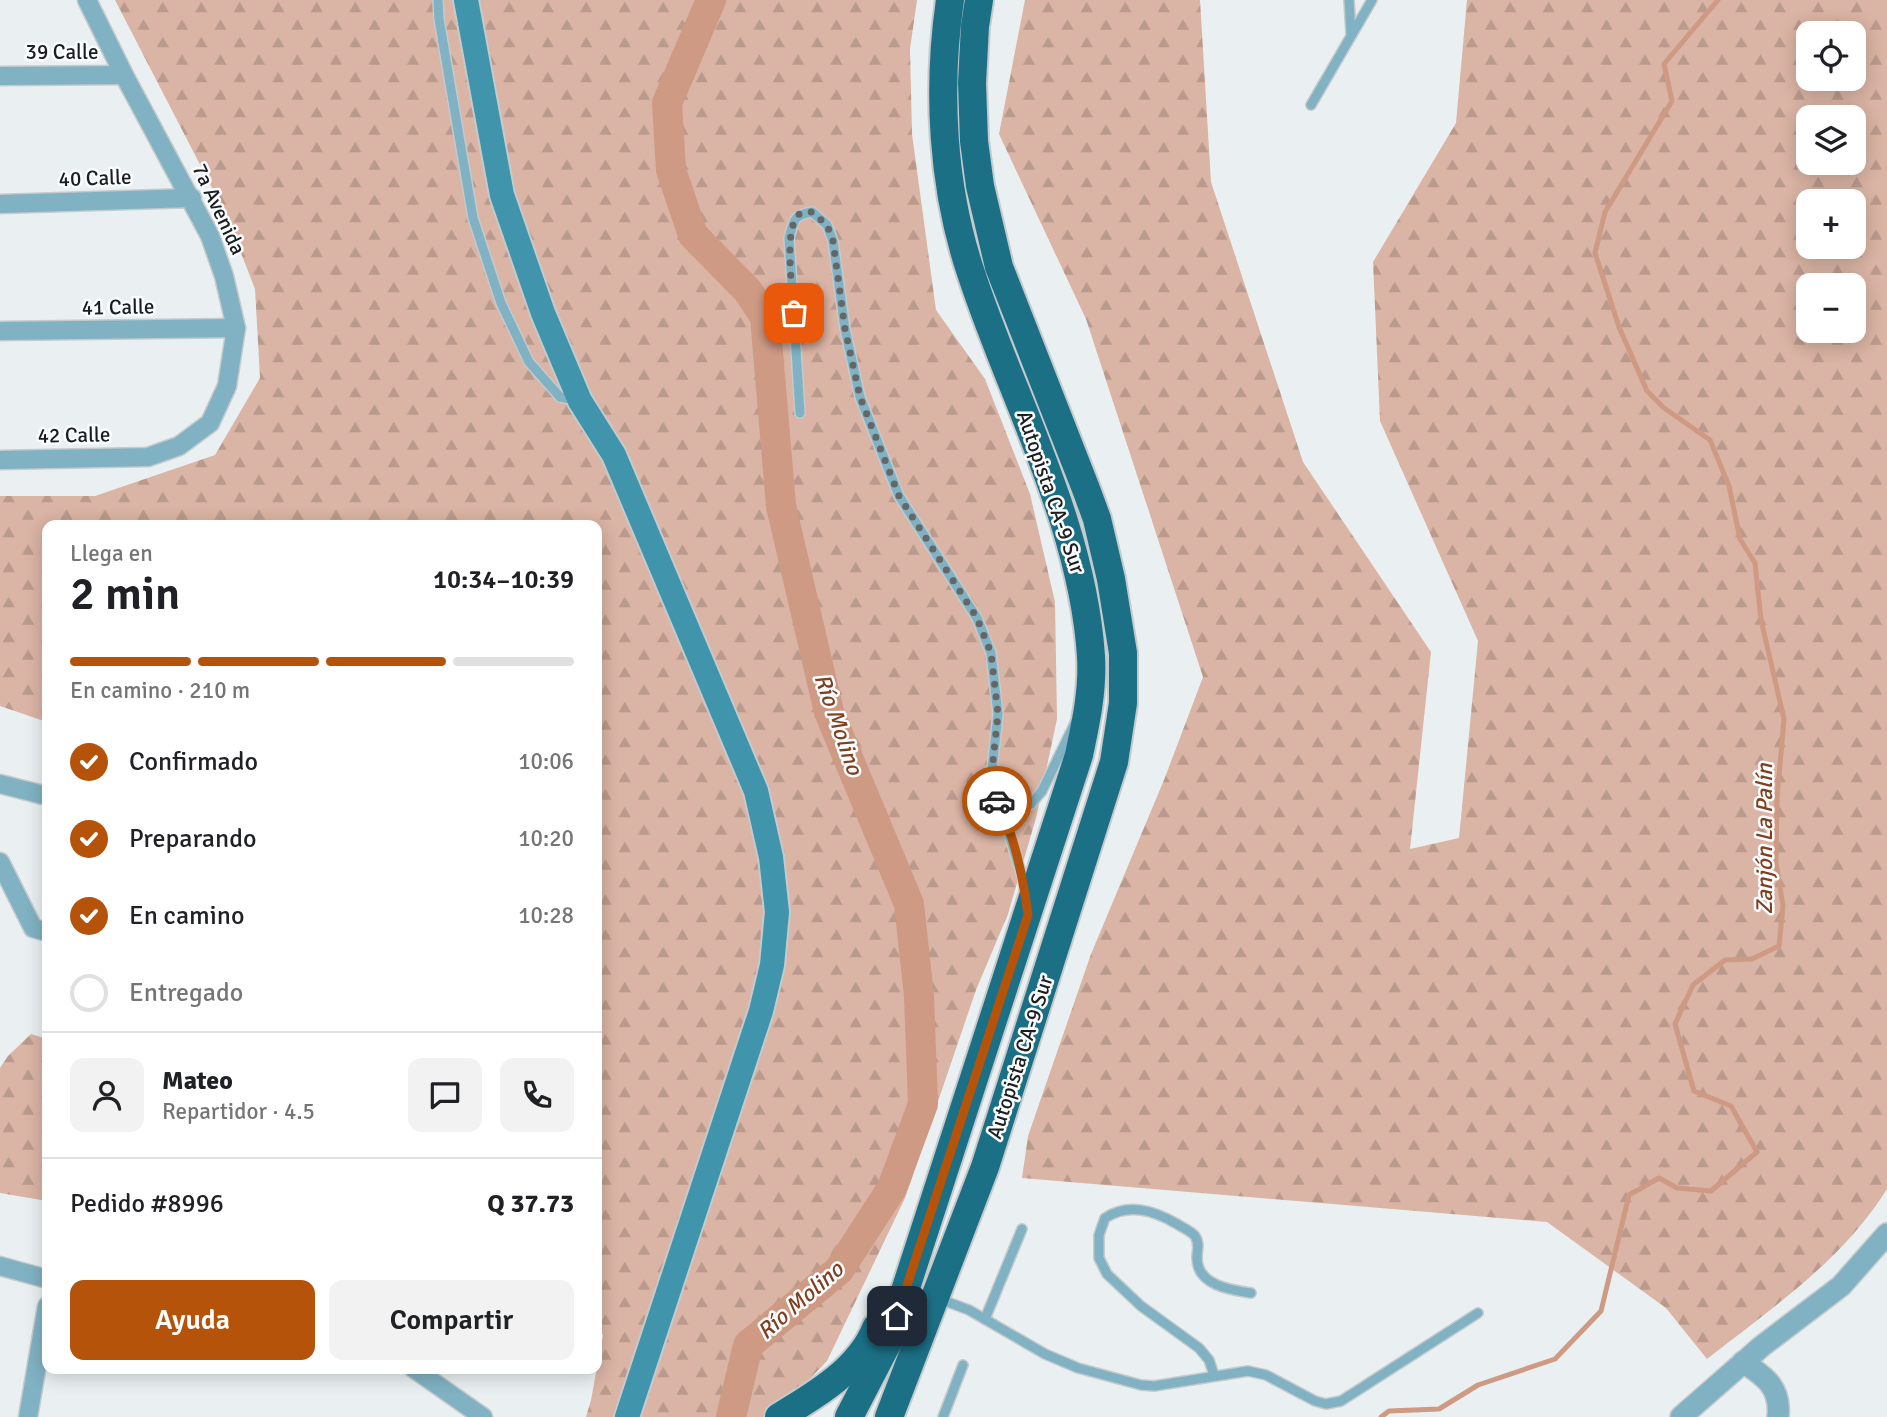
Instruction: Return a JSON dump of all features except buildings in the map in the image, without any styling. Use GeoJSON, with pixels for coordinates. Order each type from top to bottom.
{"type":"FeatureCollection","features":[{"type":"Feature","properties":{"kind":"highway","name":"Autopista CA-9 Sur"},"geometry":{"type":"LineString","coordinates":[[849,1417],[889,1340],[939,1192],[1079,755],[1090,699],[1091,657],[1082,581],[1055,497],[971,272],[953,200],[946,141],[944,82],[950,0]]}},
{"type":"Feature","properties":{"kind":"highway","name":"Autopista CA-9 Sur"},"geometry":{"type":"LineString","coordinates":[[894,1416],[985,1167],[1063,925],[1114,762],[1123,703],[1123,653],[1111,579],[1097,519],[999,267],[980,187],[974,141],[972,83],[979,0]]}},
{"type":"Feature","properties":{"kind":"highway"},"geometry":{"type":"LineString","coordinates":[[780,1416],[835,1380],[866,1350],[920,1222],[939,1192]]}},
{"type":"Feature","properties":{"kind":"main road"},"geometry":{"type":"LineString","coordinates":[[466,0],[502,195],[543,313],[580,401],[614,455],[756,790],[771,857],[777,912],[772,965],[761,1011],[627,1417]]}},
{"type":"Feature","properties":{"kind":"street","name":"7a Avenida"},"geometry":{"type":"LineString","coordinates":[[87,0],[210,236],[224,276],[236,328],[227,386],[210,423],[179,446],[148,457]]}},
{"type":"Feature","properties":{"kind":"street","name":"39 Calle"},"geometry":{"type":"LineString","coordinates":[[0,76],[124,75]]}},
{"type":"Feature","properties":{"kind":"street","name":"40 Calle"},"geometry":{"type":"LineString","coordinates":[[0,204],[192,198]]}},
{"type":"Feature","properties":{"kind":"street","name":"41 Calle"},"geometry":{"type":"LineString","coordinates":[[0,331],[236,328]]}},
{"type":"Feature","properties":{"kind":"street","name":"42 Calle"},"geometry":{"type":"LineString","coordinates":[[0,460],[148,457]]}},
{"type":"Feature","properties":{"kind":"street"},"geometry":{"type":"LineString","coordinates":[[0,783],[42,795]]}},
{"type":"Feature","properties":{"kind":"street"},"geometry":{"type":"LineString","coordinates":[[0,862],[40,930]]}},
{"type":"Feature","properties":{"kind":"street"},"geometry":{"type":"LineString","coordinates":[[1681,1417],[1743,1362],[1841,1286],[1887,1234]]}},
{"type":"Feature","properties":{"kind":"street"},"geometry":{"type":"LineString","coordinates":[[0,1266],[42,1278]]}},
{"type":"Feature","properties":{"kind":"street"},"geometry":{"type":"LineString","coordinates":[[28,1417],[42,1335]]}},
{"type":"Feature","properties":{"kind":"street"},"geometry":{"type":"LineString","coordinates":[[1743,1362],[1773,1386],[1779,1401],[1778,1417]]}},
{"type":"Feature","properties":{"kind":"street"},"geometry":{"type":"LineString","coordinates":[[422,1374],[483,1417]]}},
{"type":"Feature","properties":{"kind":"lane"},"geometry":{"type":"LineString","coordinates":[[438,0],[473,218],[501,303],[529,362],[560,397],[580,401]]}},
{"type":"Feature","properties":{"kind":"lane"},"geometry":{"type":"LineString","coordinates":[[1349,0],[1351,36]]}},
{"type":"Feature","properties":{"kind":"lane"},"geometry":{"type":"LineString","coordinates":[[1311,105],[1372,0]]}},
{"type":"Feature","properties":{"kind":"lane"},"geometry":{"type":"LineString","coordinates":[[800,413],[789,238],[794,220],[801,214],[812,212],[827,225],[833,241],[845,329],[860,397],[899,496],[977,618],[991,653],[998,714],[991,779],[994,797],[1002,812],[1023,878],[1028,915]]}},
{"type":"Feature","properties":{"kind":"lane"},"geometry":{"type":"LineString","coordinates":[[1002,812],[1031,804],[1042,791],[1069,730],[1090,699]]}},
{"type":"Feature","properties":{"kind":"lane"},"geometry":{"type":"LineString","coordinates":[[1214,1375],[1209,1360],[1199,1348],[1141,1306],[1107,1274],[1099,1258],[1099,1235],[1105,1218],[1117,1210],[1137,1209],[1159,1214],[1197,1239],[1198,1269],[1208,1280],[1227,1290],[1251,1293]]}},
{"type":"Feature","properties":{"kind":"lane"},"geometry":{"type":"LineString","coordinates":[[985,1319],[1022,1229]]}},
{"type":"Feature","properties":{"kind":"lane"},"geometry":{"type":"LineString","coordinates":[[935,1298],[969,1310],[1045,1354],[1078,1368],[1154,1386],[1248,1371],[1266,1375],[1326,1404],[1341,1401],[1478,1313]]}},
{"type":"Feature","properties":{"kind":"lane"},"geometry":{"type":"LineString","coordinates":[[943,1417],[963,1365]]}},
{"type":"Feature","properties":{"kind":"green space"},"geometry":{"type":"Polygon","coordinates":[[[115,0],[917,0],[910,49],[912,134],[936,310],[985,379],[1030,494],[1055,602],[1057,719],[1036,818],[1008,914],[976,990],[905,1198],[827,1361],[773,1417],[586,1417],[596,1374],[602,1374],[603,1335],[602,520],[42,520],[42,720],[0,706],[0,496],[95,496],[215,455],[260,378],[255,289],[227,217],[115,0]]]}},
{"type":"Feature","properties":{"kind":"green space"},"geometry":{"type":"Polygon","coordinates":[[[1025,0],[1200,0],[1211,182],[1303,462],[1431,652],[1410,849],[1459,838],[1478,641],[1380,421],[1373,262],[1456,123],[1467,0],[1887,0],[1887,1189],[1869,1215],[1828,1261],[1707,1359],[1666,1308],[1547,1222],[1022,1178],[1028,1136],[1091,954],[1164,780],[1203,677],[1086,319],[999,134],[1025,0]]]}},
{"type":"Feature","properties":{"kind":"green space"},"geometry":{"type":"Polygon","coordinates":[[[31,1034],[42,1037],[42,1200],[0,1193],[0,1068],[8,1056],[31,1034]]]}},
{"type":"Feature","properties":{"kind":"waterway","name":"Río Molino"},"geometry":{"type":"LineString","coordinates":[[711,0],[667,103],[671,170],[693,235],[748,291],[765,317],[781,506],[829,712],[909,904],[919,996],[923,1104],[892,1188],[839,1270],[748,1345],[731,1417]]}},
{"type":"Feature","properties":{"kind":"waterway","name":"Zanjón La Palín"},"geometry":{"type":"LineString","coordinates":[[1381,1417],[1389,1411],[1439,1409],[1478,1385],[1555,1359],[1601,1311],[1629,1195],[1659,1178],[1677,1188],[1711,1191],[1757,1152],[1731,1106],[1694,1091],[1675,1024],[1693,985],[1725,960],[1752,959],[1779,946],[1783,906],[1776,863],[1777,798],[1784,719],[1761,620],[1755,563],[1740,539],[1729,486],[1710,440],[1664,408],[1647,391],[1619,327],[1595,253],[1605,212],[1672,101],[1664,64],[1718,0]]}},
{"type":"Feature","properties":{"kind":"way so far"},"geometry":{"type":"LineString","coordinates":[[794,313],[789,238],[794,220],[801,214],[812,212],[827,225],[833,241],[845,329],[860,397],[899,496],[977,618],[991,653],[998,714],[991,779],[997,801]]}},
{"type":"Feature","properties":{"kind":"route"},"geometry":{"type":"LineString","coordinates":[[897,1316],[1028,915],[1023,878],[1007,823],[997,801]]}}]}
